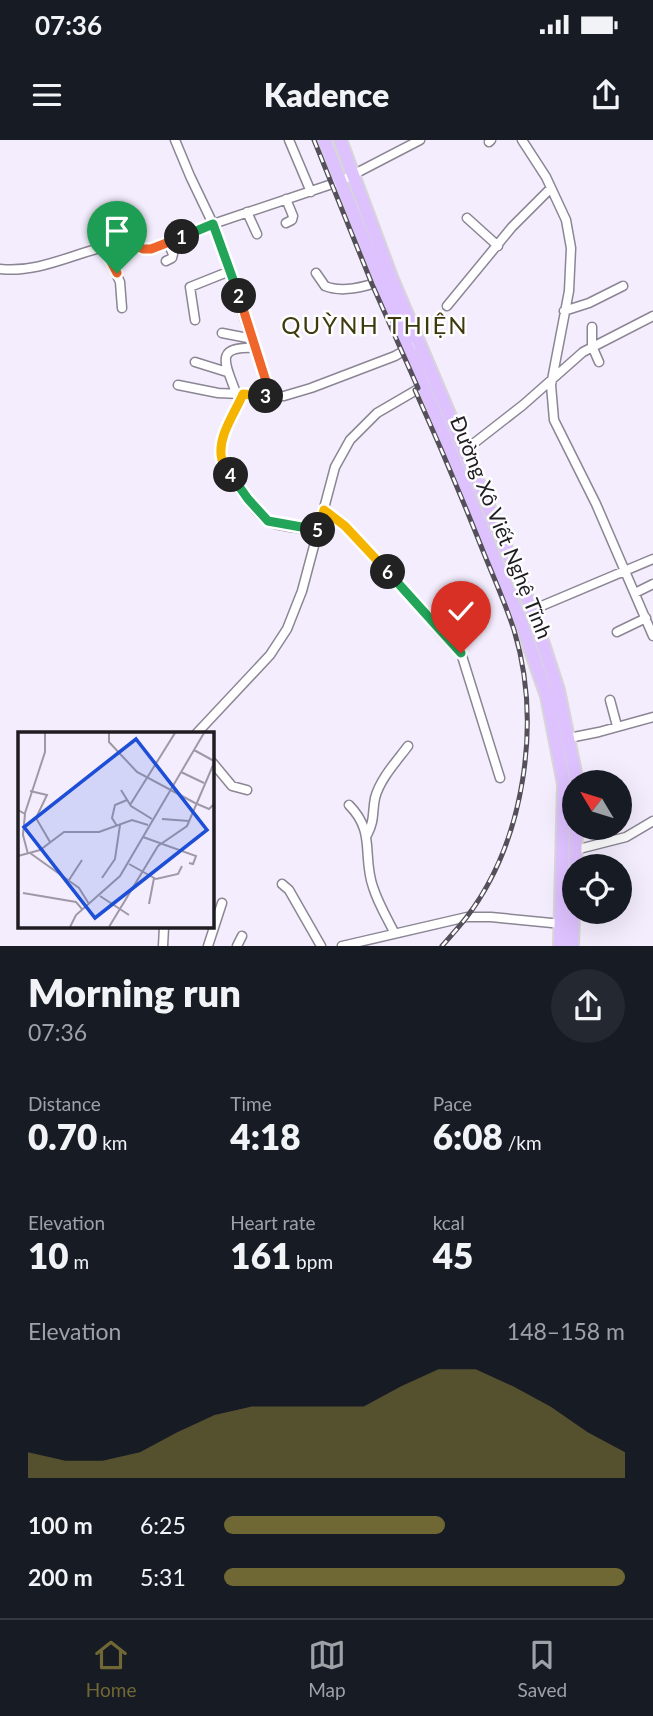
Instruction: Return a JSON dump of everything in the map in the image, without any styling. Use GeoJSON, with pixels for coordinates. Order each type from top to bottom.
{"type":"FeatureCollection","features":[{"type":"Feature","properties":{"kind":"highway","name":"Đường Xô Viết Nghệ Tĩnh"},"geometry":{"type":"LineString","coordinates":[[324,140],[429,383],[547,696],[564,784],[566,854]]}},
{"type":"Feature","properties":{"kind":"highway","name":"Đường Xô Viết Nghệ Tĩnh"},"geometry":{"type":"LineString","coordinates":[[340,140],[386,279]]}},
{"type":"Feature","properties":{"kind":"highway","name":"Đường Xô Viết Nghệ Tĩnh"},"geometry":{"type":"LineString","coordinates":[[429,383],[464,451],[532,610],[558,690],[575,770]]}},
{"type":"Feature","properties":{"kind":"highway"},"geometry":{"type":"LineString","coordinates":[[575,840],[575,854]]}},
{"type":"Feature","properties":{"kind":"highway","name":"Đường Xô Viết Nghệ Tĩnh"},"geometry":{"type":"LineString","coordinates":[[561,946],[567,924]]}},
{"type":"Feature","properties":{"kind":"highway","name":"Đường Xô Viết Nghệ Tĩnh"},"geometry":{"type":"LineString","coordinates":[[567,924],[572,946]]}},
{"type":"Feature","properties":{"kind":"street"},"geometry":{"type":"LineString","coordinates":[[175,140],[213,224],[271,397]]}},
{"type":"Feature","properties":{"kind":"street"},"geometry":{"type":"LineString","coordinates":[[289,140],[311,192]]}},
{"type":"Feature","properties":{"kind":"street"},"geometry":{"type":"LineString","coordinates":[[0,269],[19,270],[128,242],[143,249],[151,249],[213,224],[341,181],[420,140]]}},
{"type":"Feature","properties":{"kind":"street"},"geometry":{"type":"LineString","coordinates":[[522,140],[551,188],[566,220],[571,248],[569,291],[553,378],[551,400],[554,420],[626,570],[653,635]]}},
{"type":"Feature","properties":{"kind":"street"},"geometry":{"type":"LineString","coordinates":[[447,306],[521,218],[551,188]]}},
{"type":"Feature","properties":{"kind":"street"},"geometry":{"type":"LineString","coordinates":[[286,199],[293,216],[292,220],[286,223]]}},
{"type":"Feature","properties":{"kind":"street"},"geometry":{"type":"LineString","coordinates":[[247,212],[257,234]]}},
{"type":"Feature","properties":{"kind":"street"},"geometry":{"type":"LineString","coordinates":[[467,218],[498,246]]}},
{"type":"Feature","properties":{"kind":"street"},"geometry":{"type":"LineString","coordinates":[[166,261],[172,258],[173,254],[168,243]]}},
{"type":"Feature","properties":{"kind":"street"},"geometry":{"type":"LineString","coordinates":[[104,248],[120,282],[122,308]]}},
{"type":"Feature","properties":{"kind":"street"},"geometry":{"type":"LineString","coordinates":[[195,320],[190,287],[230,271]]}},
{"type":"Feature","properties":{"kind":"street"},"geometry":{"type":"LineString","coordinates":[[316,273],[327,287],[354,288],[386,279]]}},
{"type":"Feature","properties":{"kind":"street"},"geometry":{"type":"LineString","coordinates":[[564,311],[589,303],[623,286]]}},
{"type":"Feature","properties":{"kind":"street"},"geometry":{"type":"LineString","coordinates":[[464,451],[592,346],[653,316]]}},
{"type":"Feature","properties":{"kind":"street"},"geometry":{"type":"LineString","coordinates":[[592,327],[592,346],[599,362]]}},
{"type":"Feature","properties":{"kind":"street"},"geometry":{"type":"LineString","coordinates":[[222,334],[253,339]]}},
{"type":"Feature","properties":{"kind":"street"},"geometry":{"type":"LineString","coordinates":[[178,385],[213,392],[284,396],[395,356],[413,345]]}},
{"type":"Feature","properties":{"kind":"street"},"geometry":{"type":"LineString","coordinates":[[256,348],[231,349],[225,362],[227,372],[239,394],[223,441],[221,459],[248,499],[268,521],[318,530]]}},
{"type":"Feature","properties":{"kind":"street"},"geometry":{"type":"LineString","coordinates":[[195,362],[227,372]]}},
{"type":"Feature","properties":{"kind":"street"},"geometry":{"type":"LineString","coordinates":[[198,732],[270,655],[287,629],[302,591],[335,467],[350,440],[377,413],[429,383]]}},
{"type":"Feature","properties":{"kind":"street"},"geometry":{"type":"LineString","coordinates":[[324,510],[345,526],[461,653],[500,778]]}},
{"type":"Feature","properties":{"kind":"street"},"geometry":{"type":"LineString","coordinates":[[532,610],[653,559]]}},
{"type":"Feature","properties":{"kind":"street"},"geometry":{"type":"LineString","coordinates":[[635,593],[653,584]]}},
{"type":"Feature","properties":{"kind":"street"},"geometry":{"type":"LineString","coordinates":[[617,632],[646,618]]}},
{"type":"Feature","properties":{"kind":"street"},"geometry":{"type":"LineString","coordinates":[[610,700],[617,726]]}},
{"type":"Feature","properties":{"kind":"street"},"geometry":{"type":"LineString","coordinates":[[569,738],[653,717]]}},
{"type":"Feature","properties":{"kind":"street"},"geometry":{"type":"LineString","coordinates":[[367,835],[374,821],[375,797],[408,746]]}},
{"type":"Feature","properties":{"kind":"street"},"geometry":{"type":"LineString","coordinates":[[214,764],[232,786],[247,790]]}},
{"type":"Feature","properties":{"kind":"street"},"geometry":{"type":"LineString","coordinates":[[349,804],[357,813],[367,835],[372,884],[394,932]]}},
{"type":"Feature","properties":{"kind":"street"},"geometry":{"type":"LineString","coordinates":[[575,850],[626,837],[653,821]]}},
{"type":"Feature","properties":{"kind":"street"},"geometry":{"type":"LineString","coordinates":[[282,884],[289,890],[321,946]]}},
{"type":"Feature","properties":{"kind":"street"},"geometry":{"type":"LineString","coordinates":[[214,924],[222,903]]}},
{"type":"Feature","properties":{"kind":"street"},"geometry":{"type":"LineString","coordinates":[[342,946],[467,917],[562,924]]}},
{"type":"Feature","properties":{"kind":"street"},"geometry":{"type":"LineString","coordinates":[[163,946],[164,928]]}},
{"type":"Feature","properties":{"kind":"street"},"geometry":{"type":"LineString","coordinates":[[206,945],[212,928]]}},
{"type":"Feature","properties":{"kind":"street"},"geometry":{"type":"LineString","coordinates":[[237,946],[242,936]]}},
{"type":"Feature","properties":{"kind":"railway"},"geometry":{"type":"LineString","coordinates":[[314,140],[503,598],[522,666],[527,703],[527,741],[523,780],[514,817],[502,853],[486,887],[466,918],[442,946]]}},
{"type":"Feature","properties":{"kind":"district","name":"QUỲNH THIỆN"},"geometry":{"type":"Point","coordinates":[375,324]}},
{"type":"Feature","properties":{"kind":"route"},"geometry":{"type":"LineString","coordinates":[[117,273],[104,248],[128,242],[143,249],[156,248],[213,224],[271,397],[243,394],[230,420],[221,459],[248,499],[268,521],[318,530],[324,510],[333,516],[461,653]]}}]}
